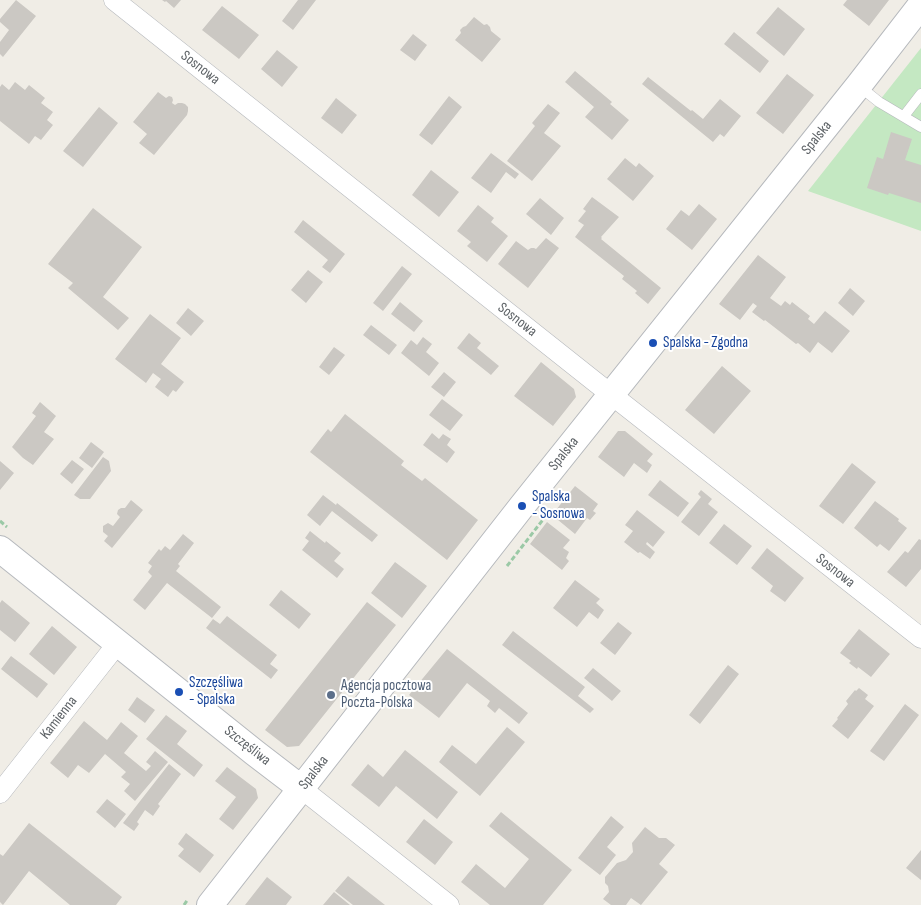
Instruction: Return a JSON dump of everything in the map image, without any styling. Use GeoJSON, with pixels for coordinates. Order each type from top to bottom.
{"type":"FeatureCollection","features":[{"type":"Feature","properties":{"kind":"street","name":"Sosnowa"},"geometry":{"type":"LineString","coordinates":[[114,0],[921,638]]}},
{"type":"Feature","properties":{"kind":"street","name":"Spalska"},"geometry":{"type":"LineString","coordinates":[[210,905],[522,506],[859,86],[921,5]]}},
{"type":"Feature","properties":{"kind":"street","name":"Szczęśliwa"},"geometry":{"type":"LineString","coordinates":[[0,549],[449,905]]}},
{"type":"Feature","properties":{"kind":"street","name":"Kamienna"},"geometry":{"type":"LineString","coordinates":[[0,793],[118,643]]}},
{"type":"Feature","properties":{"kind":"lane"},"geometry":{"type":"LineString","coordinates":[[859,86],[879,102],[921,127]]}},
{"type":"Feature","properties":{"kind":"lane"},"geometry":{"type":"LineString","coordinates":[[904,116],[921,94]]}},
{"type":"Feature","properties":{"kind":"green space"},"geometry":{"type":"Polygon","coordinates":[[[921,48],[921,231],[808,191],[921,48]]]}},
{"type":"Feature","properties":{"kind":"building"},"geometry":{"type":"Polygon","coordinates":[[[16,0],[36,16],[3,57],[0,54],[0,42],[9,30],[0,22],[0,19],[16,0]]]}},
{"type":"Feature","properties":{"kind":"building"},"geometry":{"type":"Polygon","coordinates":[[[162,0],[181,0],[174,8],[162,0]]]}},
{"type":"Feature","properties":{"kind":"building"},"geometry":{"type":"Polygon","coordinates":[[[298,0],[316,0],[293,30],[282,21],[298,0]]]}},
{"type":"Feature","properties":{"kind":"building"},"geometry":{"type":"Polygon","coordinates":[[[847,0],[889,0],[869,26],[843,5],[847,0]]]}},
{"type":"Feature","properties":{"kind":"building"},"geometry":{"type":"Polygon","coordinates":[[[222,6],[259,35],[239,59],[202,30],[222,6]]]}},
{"type":"Feature","properties":{"kind":"building"},"geometry":{"type":"Polygon","coordinates":[[[778,7],[805,29],[784,56],[756,33],[778,7]]]}},
{"type":"Feature","properties":{"kind":"building"},"geometry":{"type":"Polygon","coordinates":[[[474,17],[484,25],[487,24],[491,31],[501,39],[482,62],[455,40],[461,33],[460,30],[474,17]]]}},
{"type":"Feature","properties":{"kind":"building"},"geometry":{"type":"Polygon","coordinates":[[[734,32],[769,61],[760,73],[724,44],[734,32]]]}},
{"type":"Feature","properties":{"kind":"building"},"geometry":{"type":"Polygon","coordinates":[[[413,34],[427,45],[415,61],[400,50],[413,34]]]}},
{"type":"Feature","properties":{"kind":"building"},"geometry":{"type":"Polygon","coordinates":[[[277,50],[298,67],[282,87],[261,69],[277,50]]]}},
{"type":"Feature","properties":{"kind":"building"},"geometry":{"type":"Polygon","coordinates":[[[575,71],[612,102],[610,104],[629,120],[612,140],[585,117],[594,107],[565,82],[575,71]]]}},
{"type":"Feature","properties":{"kind":"building"},"geometry":{"type":"Polygon","coordinates":[[[787,74],[814,95],[783,134],[756,113],[787,74]]]}},
{"type":"Feature","properties":{"kind":"building"},"geometry":{"type":"Polygon","coordinates":[[[648,77],[703,119],[720,99],[741,116],[724,137],[720,134],[713,142],[642,84],[648,77]]]}},
{"type":"Feature","properties":{"kind":"building"},"geometry":{"type":"Polygon","coordinates":[[[15,82],[25,90],[29,85],[45,98],[41,103],[53,112],[47,120],[53,125],[41,140],[35,136],[29,144],[0,121],[0,87],[2,84],[9,90],[15,82]]]}},
{"type":"Feature","properties":{"kind":"building"},"geometry":{"type":"Polygon","coordinates":[[[158,92],[166,98],[172,97],[172,103],[175,105],[178,103],[185,104],[188,107],[188,111],[187,115],[154,155],[139,143],[147,134],[133,122],[158,92]]]}},
{"type":"Feature","properties":{"kind":"building"},"geometry":{"type":"Polygon","coordinates":[[[449,96],[462,107],[432,145],[419,135],[449,96]]]}},
{"type":"Feature","properties":{"kind":"building"},"geometry":{"type":"Polygon","coordinates":[[[336,98],[357,115],[342,134],[321,118],[336,98]]]}},
{"type":"Feature","properties":{"kind":"building"},"geometry":{"type":"Polygon","coordinates":[[[548,104],[560,113],[544,133],[561,146],[532,181],[507,161],[535,126],[532,123],[548,104]]]}},
{"type":"Feature","properties":{"kind":"building"},"geometry":{"type":"Polygon","coordinates":[[[99,107],[118,123],[83,167],[63,151],[99,107]]]}},
{"type":"Feature","properties":{"kind":"building"},"geometry":{"type":"Polygon","coordinates":[[[891,132],[912,139],[905,160],[921,165],[921,203],[867,188],[877,157],[883,159],[891,132]]]}},
{"type":"Feature","properties":{"kind":"building"},"geometry":{"type":"Polygon","coordinates":[[[491,153],[519,174],[515,179],[506,172],[491,193],[471,178],[491,153]]]}},
{"type":"Feature","properties":{"kind":"building"},"geometry":{"type":"Polygon","coordinates":[[[625,158],[636,167],[639,163],[654,176],[633,201],[607,179],[625,158]]]}},
{"type":"Feature","properties":{"kind":"building"},"geometry":{"type":"Polygon","coordinates":[[[431,170],[459,192],[439,217],[412,195],[431,170]]]}},
{"type":"Feature","properties":{"kind":"building"},"geometry":{"type":"Polygon","coordinates":[[[592,197],[619,217],[601,239],[661,288],[648,304],[635,293],[637,291],[622,279],[624,276],[575,237],[584,225],[578,221],[586,211],[583,209],[592,197]]]}},
{"type":"Feature","properties":{"kind":"building"},"geometry":{"type":"Polygon","coordinates":[[[540,198],[564,218],[551,235],[526,214],[540,198]]]}},
{"type":"Feature","properties":{"kind":"building"},"geometry":{"type":"Polygon","coordinates":[[[699,204],[717,219],[692,250],[666,229],[681,210],[689,216],[699,204]]]}},
{"type":"Feature","properties":{"kind":"building"},"geometry":{"type":"Polygon","coordinates":[[[478,205],[494,218],[491,222],[508,236],[487,262],[467,246],[471,242],[457,231],[478,205]]]}},
{"type":"Feature","properties":{"kind":"building"},"geometry":{"type":"Polygon","coordinates":[[[93,208],[142,247],[103,297],[129,318],[118,330],[68,288],[73,283],[48,264],[93,208]]]}},
{"type":"Feature","properties":{"kind":"building"},"geometry":{"type":"Polygon","coordinates":[[[303,220],[345,254],[330,273],[322,267],[328,260],[294,232],[303,220]]]}},
{"type":"Feature","properties":{"kind":"building"},"geometry":{"type":"Polygon","coordinates":[[[546,238],[559,248],[528,288],[498,264],[516,241],[528,250],[531,248],[536,249],[546,238]]]}},
{"type":"Feature","properties":{"kind":"building"},"geometry":{"type":"Polygon","coordinates":[[[758,255],[786,277],[770,298],[781,306],[785,301],[790,305],[792,302],[810,316],[808,319],[814,324],[825,311],[850,331],[832,353],[818,342],[810,353],[752,312],[757,306],[753,303],[740,320],[719,304],[758,255]]]}},
{"type":"Feature","properties":{"kind":"building"},"geometry":{"type":"Polygon","coordinates":[[[402,266],[412,274],[383,311],[373,303],[402,266]]]}},
{"type":"Feature","properties":{"kind":"building"},"geometry":{"type":"Polygon","coordinates":[[[308,270],[323,282],[306,303],[291,290],[308,270]]]}},
{"type":"Feature","properties":{"kind":"building"},"geometry":{"type":"Polygon","coordinates":[[[850,288],[865,301],[853,316],[838,303],[850,288]]]}},
{"type":"Feature","properties":{"kind":"building"},"geometry":{"type":"Polygon","coordinates":[[[400,302],[423,321],[414,332],[391,314],[400,302]]]}},
{"type":"Feature","properties":{"kind":"building"},"geometry":{"type":"Polygon","coordinates":[[[188,308],[204,321],[191,336],[176,323],[188,308]]]}},
{"type":"Feature","properties":{"kind":"building"},"geometry":{"type":"Polygon","coordinates":[[[150,314],[181,338],[161,364],[184,382],[176,392],[173,390],[168,397],[155,387],[161,379],[153,373],[146,383],[115,359],[150,314]]]}},
{"type":"Feature","properties":{"kind":"building"},"geometry":{"type":"Polygon","coordinates":[[[371,325],[397,345],[389,355],[363,335],[371,325]]]}},
{"type":"Feature","properties":{"kind":"building"},"geometry":{"type":"Polygon","coordinates":[[[469,333],[481,343],[477,348],[499,366],[491,375],[457,348],[469,333]]]}},
{"type":"Feature","properties":{"kind":"building"},"geometry":{"type":"Polygon","coordinates":[[[423,337],[432,344],[426,352],[439,363],[429,376],[401,353],[411,340],[417,345],[423,337]]]}},
{"type":"Feature","properties":{"kind":"building"},"geometry":{"type":"Polygon","coordinates":[[[334,347],[345,355],[329,375],[319,367],[334,347]]]}},
{"type":"Feature","properties":{"kind":"building"},"geometry":{"type":"Polygon","coordinates":[[[541,362],[574,389],[576,397],[553,426],[514,396],[541,362]]]}},
{"type":"Feature","properties":{"kind":"building"},"geometry":{"type":"Polygon","coordinates":[[[722,366],[751,391],[714,434],[685,410],[722,366]]]}},
{"type":"Feature","properties":{"kind":"building"},"geometry":{"type":"Polygon","coordinates":[[[444,372],[456,382],[444,397],[431,387],[444,372]]]}},
{"type":"Feature","properties":{"kind":"building"},"geometry":{"type":"Polygon","coordinates":[[[442,399],[463,415],[450,431],[429,415],[442,399]]]}},
{"type":"Feature","properties":{"kind":"building"},"geometry":{"type":"Polygon","coordinates":[[[40,402],[56,416],[44,432],[54,439],[33,465],[12,447],[36,416],[32,413],[40,402]]]}},
{"type":"Feature","properties":{"kind":"building"},"geometry":{"type":"Polygon","coordinates":[[[345,414],[404,461],[401,465],[422,481],[425,478],[478,520],[447,560],[310,452],[328,429],[331,432],[345,414]]]}},
{"type":"Feature","properties":{"kind":"building"},"geometry":{"type":"Polygon","coordinates":[[[618,431],[625,431],[653,454],[647,461],[652,465],[647,473],[634,463],[624,477],[598,457],[618,431]]]}},
{"type":"Feature","properties":{"kind":"building"},"geometry":{"type":"Polygon","coordinates":[[[432,433],[439,439],[443,434],[451,439],[447,445],[455,452],[447,463],[423,445],[432,433]]]}},
{"type":"Feature","properties":{"kind":"building"},"geometry":{"type":"Polygon","coordinates":[[[91,442],[104,452],[92,468],[79,458],[91,442]]]}},
{"type":"Feature","properties":{"kind":"building"},"geometry":{"type":"Polygon","coordinates":[[[103,457],[109,461],[111,471],[90,499],[80,499],[74,495],[103,457]]]}},
{"type":"Feature","properties":{"kind":"building"},"geometry":{"type":"Polygon","coordinates":[[[72,460],[84,469],[72,484],[60,474],[72,460]]]}},
{"type":"Feature","properties":{"kind":"building"},"geometry":{"type":"Polygon","coordinates":[[[0,461],[14,473],[0,490],[0,461]]]}},
{"type":"Feature","properties":{"kind":"building"},"geometry":{"type":"Polygon","coordinates":[[[852,463],[876,482],[843,524],[819,506],[852,463]]]}},
{"type":"Feature","properties":{"kind":"building"},"geometry":{"type":"Polygon","coordinates":[[[660,480],[689,503],[678,517],[648,495],[660,480]]]}},
{"type":"Feature","properties":{"kind":"building"},"geometry":{"type":"Polygon","coordinates":[[[575,486],[598,504],[593,511],[596,513],[590,520],[587,518],[575,534],[552,515],[575,486]]]}},
{"type":"Feature","properties":{"kind":"building"},"geometry":{"type":"Polygon","coordinates":[[[701,490],[712,499],[708,504],[718,512],[699,536],[681,522],[701,497],[698,494],[701,490]]]}},
{"type":"Feature","properties":{"kind":"building"},"geometry":{"type":"Polygon","coordinates":[[[323,495],[336,505],[337,503],[378,535],[372,542],[332,511],[320,526],[307,515],[323,495]]]}},
{"type":"Feature","properties":{"kind":"building"},"geometry":{"type":"Polygon","coordinates":[[[131,500],[143,510],[112,548],[104,541],[108,536],[103,532],[103,526],[108,523],[113,526],[120,517],[117,514],[118,510],[125,508],[131,500]]]}},
{"type":"Feature","properties":{"kind":"building"},"geometry":{"type":"Polygon","coordinates":[[[875,501],[899,519],[898,521],[907,528],[889,551],[880,544],[877,547],[854,528],[875,501]]]}},
{"type":"Feature","properties":{"kind":"building"},"geometry":{"type":"Polygon","coordinates":[[[637,510],[665,532],[653,547],[647,542],[646,544],[655,552],[650,559],[640,552],[638,553],[624,542],[633,531],[625,525],[637,510]]]}},
{"type":"Feature","properties":{"kind":"building"},"geometry":{"type":"Polygon","coordinates":[[[547,522],[570,540],[563,548],[569,552],[566,558],[569,561],[562,570],[530,544],[547,522]]]}},
{"type":"Feature","properties":{"kind":"building"},"geometry":{"type":"Polygon","coordinates":[[[724,524],[752,546],[737,565],[709,543],[724,524]]]}},
{"type":"Feature","properties":{"kind":"building"},"geometry":{"type":"Polygon","coordinates":[[[310,531],[341,553],[334,561],[344,569],[337,578],[302,550],[309,541],[305,538],[310,531]]]}},
{"type":"Feature","properties":{"kind":"building"},"geometry":{"type":"Polygon","coordinates":[[[183,534],[194,543],[178,564],[180,566],[176,571],[221,607],[212,618],[167,583],[145,610],[133,600],[152,576],[148,572],[152,566],[148,563],[159,549],[161,551],[165,546],[170,550],[183,534]]]}},
{"type":"Feature","properties":{"kind":"building"},"geometry":{"type":"Polygon","coordinates":[[[919,539],[921,540],[921,569],[906,587],[887,572],[905,551],[908,553],[919,539]]]}},
{"type":"Feature","properties":{"kind":"building"},"geometry":{"type":"Polygon","coordinates":[[[767,548],[804,578],[785,602],[770,591],[773,586],[751,568],[767,548]]]}},
{"type":"Feature","properties":{"kind":"building"},"geometry":{"type":"Polygon","coordinates":[[[395,562],[427,586],[402,618],[371,593],[395,562]]]}},
{"type":"Feature","properties":{"kind":"building"},"geometry":{"type":"Polygon","coordinates":[[[575,580],[600,599],[596,603],[604,610],[598,619],[589,612],[577,627],[553,608],[575,580]]]}},
{"type":"Feature","properties":{"kind":"building"},"geometry":{"type":"Polygon","coordinates":[[[281,590],[311,614],[299,629],[269,605],[281,590]]]}},
{"type":"Feature","properties":{"kind":"building"},"geometry":{"type":"Polygon","coordinates":[[[2,600],[30,623],[15,642],[0,630],[0,603],[2,600]]]}},
{"type":"Feature","properties":{"kind":"building"},"geometry":{"type":"Polygon","coordinates":[[[367,602],[396,625],[299,746],[287,747],[265,730],[367,602]]]}},
{"type":"Feature","properties":{"kind":"building"},"geometry":{"type":"Polygon","coordinates":[[[227,616],[277,655],[270,664],[278,670],[271,679],[206,628],[213,619],[220,624],[227,616]]]}},
{"type":"Feature","properties":{"kind":"building"},"geometry":{"type":"Polygon","coordinates":[[[618,622],[632,633],[615,655],[600,643],[618,622]]]}},
{"type":"Feature","properties":{"kind":"building"},"geometry":{"type":"Polygon","coordinates":[[[52,626],[77,647],[54,675],[29,654],[52,626]]]}},
{"type":"Feature","properties":{"kind":"building"},"geometry":{"type":"Polygon","coordinates":[[[859,629],[890,654],[871,677],[849,663],[851,661],[840,653],[859,629]]]}},
{"type":"Feature","properties":{"kind":"building"},"geometry":{"type":"Polygon","coordinates":[[[513,631],[585,687],[578,696],[594,709],[590,713],[502,645],[513,631]]]}},
{"type":"Feature","properties":{"kind":"building"},"geometry":{"type":"Polygon","coordinates":[[[447,649],[528,713],[519,724],[499,708],[495,713],[487,706],[490,701],[467,683],[439,718],[409,695],[447,649]]]}},
{"type":"Feature","properties":{"kind":"building"},"geometry":{"type":"Polygon","coordinates":[[[11,656],[48,684],[37,698],[1,669],[11,656]]]}},
{"type":"Feature","properties":{"kind":"building"},"geometry":{"type":"Polygon","coordinates":[[[728,665],[739,674],[700,724],[689,715],[728,665]]]}},
{"type":"Feature","properties":{"kind":"building"},"geometry":{"type":"Polygon","coordinates":[[[593,668],[621,691],[612,701],[584,678],[593,668]]]}},
{"type":"Feature","properties":{"kind":"building"},"geometry":{"type":"Polygon","coordinates":[[[859,688],[868,695],[865,699],[874,706],[848,739],[832,726],[848,704],[846,701],[859,688]]]}},
{"type":"Feature","properties":{"kind":"building"},"geometry":{"type":"Polygon","coordinates":[[[137,697],[155,710],[145,723],[128,710],[137,697]]]}},
{"type":"Feature","properties":{"kind":"building"},"geometry":{"type":"Polygon","coordinates":[[[905,704],[919,715],[884,761],[870,751],[905,704]]]}},
{"type":"Feature","properties":{"kind":"building"},"geometry":{"type":"Polygon","coordinates":[[[166,715],[187,731],[177,744],[203,765],[194,777],[146,739],[166,715]]]}},
{"type":"Feature","properties":{"kind":"building"},"geometry":{"type":"Polygon","coordinates":[[[84,721],[107,740],[121,722],[138,736],[124,753],[146,771],[151,766],[146,762],[155,751],[168,762],[135,801],[124,791],[130,784],[121,777],[126,772],[105,754],[89,773],[78,765],[68,778],[50,763],[84,721]]]}},
{"type":"Feature","properties":{"kind":"building"},"geometry":{"type":"Polygon","coordinates":[[[507,727],[525,742],[480,796],[439,762],[452,745],[476,764],[507,727]]]}},
{"type":"Feature","properties":{"kind":"building"},"geometry":{"type":"Polygon","coordinates":[[[405,750],[458,792],[437,819],[396,786],[379,807],[351,785],[368,764],[383,777],[405,750]]]}},
{"type":"Feature","properties":{"kind":"building"},"geometry":{"type":"Polygon","coordinates":[[[169,764],[181,774],[158,804],[160,806],[153,816],[145,810],[137,822],[139,824],[134,831],[123,823],[169,764]]]}},
{"type":"Feature","properties":{"kind":"building"},"geometry":{"type":"Polygon","coordinates":[[[227,767],[256,789],[258,798],[233,830],[219,819],[236,797],[215,781],[227,767]]]}},
{"type":"Feature","properties":{"kind":"building"},"geometry":{"type":"Polygon","coordinates":[[[107,799],[126,814],[115,828],[96,812],[107,799]]]}},
{"type":"Feature","properties":{"kind":"building"},"geometry":{"type":"Polygon","coordinates":[[[501,812],[572,870],[543,905],[490,905],[461,882],[476,864],[505,888],[529,859],[489,826],[501,812]]]}},
{"type":"Feature","properties":{"kind":"building"},"geometry":{"type":"Polygon","coordinates":[[[611,816],[624,827],[607,847],[616,855],[600,875],[578,858],[611,816]]]}},
{"type":"Feature","properties":{"kind":"building"},"geometry":{"type":"Polygon","coordinates":[[[424,819],[453,842],[435,865],[406,842],[424,819]]]}},
{"type":"Feature","properties":{"kind":"building"},"geometry":{"type":"Polygon","coordinates":[[[29,823],[122,897],[116,905],[70,905],[29,871],[3,905],[0,902],[0,854],[3,856],[29,823]]]}},
{"type":"Feature","properties":{"kind":"building"},"geometry":{"type":"Polygon","coordinates":[[[645,827],[659,838],[666,838],[675,845],[659,864],[668,872],[641,905],[631,898],[626,905],[611,905],[603,899],[609,892],[608,886],[605,883],[605,877],[617,863],[626,860],[633,852],[632,843],[645,827]]]}},
{"type":"Feature","properties":{"kind":"building"},"geometry":{"type":"Polygon","coordinates":[[[186,833],[214,855],[200,873],[178,856],[184,849],[178,844],[186,833]]]}},
{"type":"Feature","properties":{"kind":"building"},"geometry":{"type":"Polygon","coordinates":[[[921,850],[921,880],[906,868],[921,850]]]}},
{"type":"Feature","properties":{"kind":"building"},"geometry":{"type":"Polygon","coordinates":[[[348,876],[385,905],[353,905],[335,891],[348,876]]]}},
{"type":"Feature","properties":{"kind":"building"},"geometry":{"type":"Polygon","coordinates":[[[267,877],[292,897],[286,905],[245,905],[267,877]]]}},
{"type":"Feature","properties":{"kind":"building"},"geometry":{"type":"Polygon","coordinates":[[[334,892],[350,905],[323,905],[334,892]]]}},
{"type":"Feature","properties":{"kind":"place","name":"Spalska - Zgodna"},"geometry":{"type":"Point","coordinates":[653,343]}},
{"type":"Feature","properties":{"kind":"place","name":"Spalska - Sosnowa"},"geometry":{"type":"Point","coordinates":[522,506]}},
{"type":"Feature","properties":{"kind":"place","name":"Szczęśliwa - Spalska"},"geometry":{"type":"Point","coordinates":[179,692]}},
{"type":"Feature","properties":{"kind":"place","name":"Agencja pocztowa Poczta-Polska"},"geometry":{"type":"Point","coordinates":[331,695]}}]}
